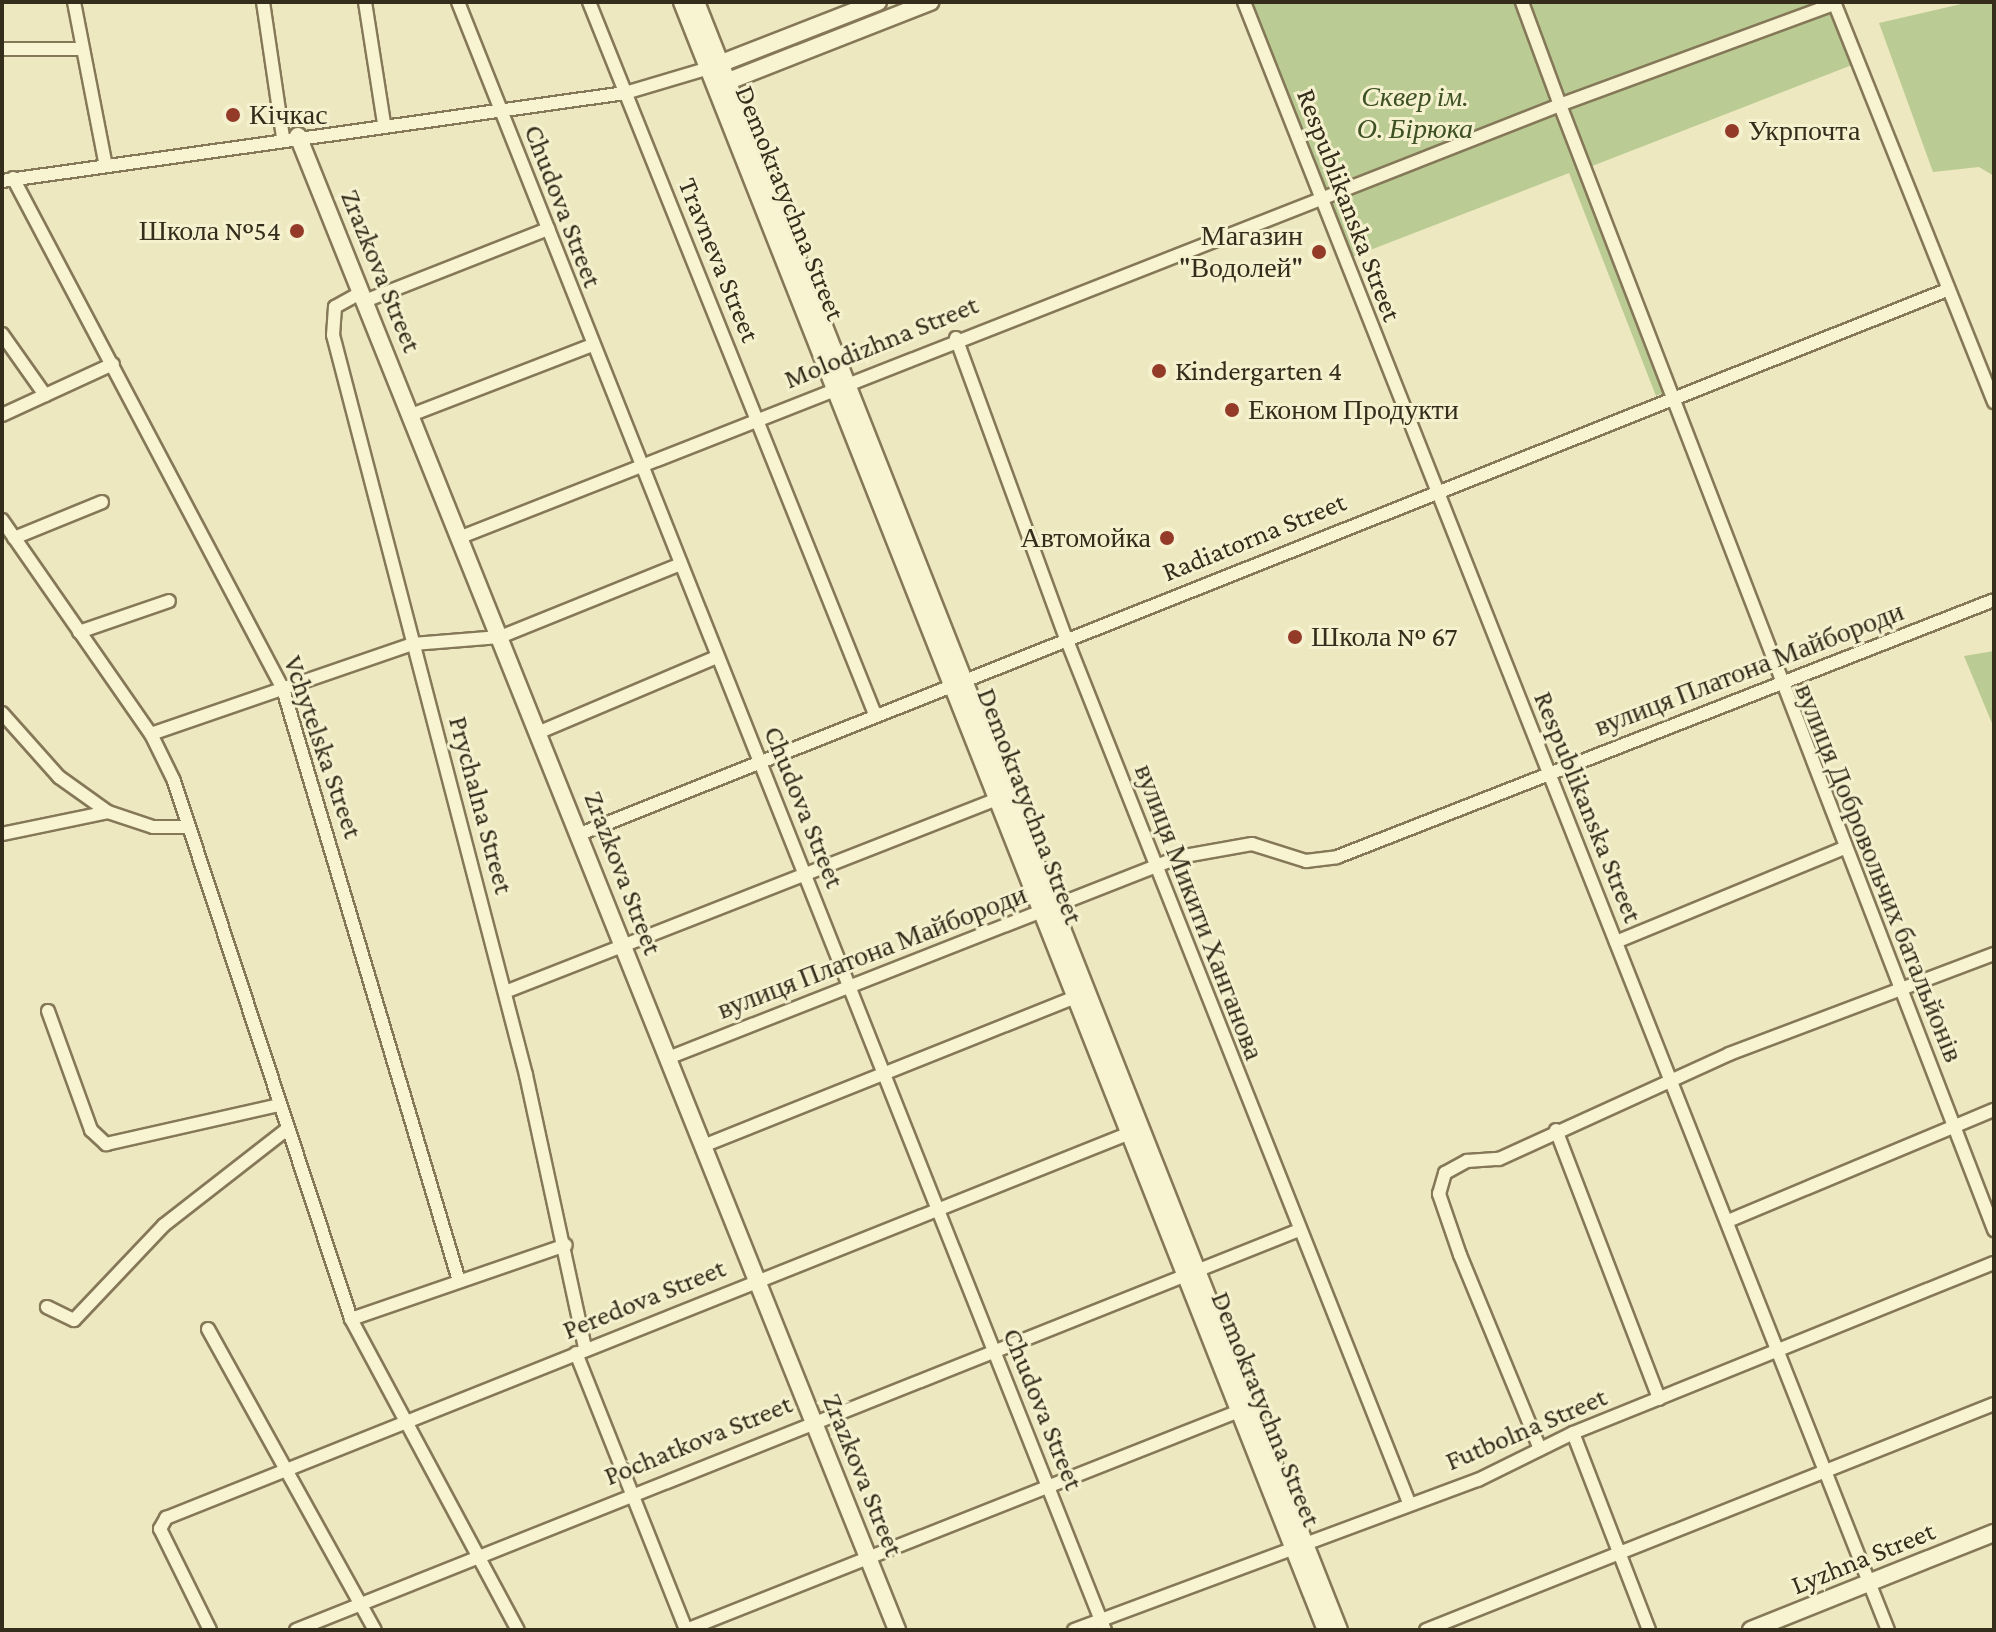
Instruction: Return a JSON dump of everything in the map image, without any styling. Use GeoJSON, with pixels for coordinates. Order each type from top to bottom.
{"type":"FeatureCollection","features":[{"type":"Feature","properties":{"kind":"street"},"geometry":{"type":"LineString","coordinates":[[74,2],[105,162]]}},
{"type":"Feature","properties":{"kind":"street","name":"Zrazkova Street"},"geometry":{"type":"LineString","coordinates":[[263,2],[290,137],[364,297],[897,1630]]}},
{"type":"Feature","properties":{"kind":"street"},"geometry":{"type":"LineString","coordinates":[[365,2],[384,123]]}},
{"type":"Feature","properties":{"kind":"street","name":"Chudova Street"},"geometry":{"type":"LineString","coordinates":[[458,2],[1103,1625]]}},
{"type":"Feature","properties":{"kind":"street","name":"Travneva Street"},"geometry":{"type":"LineString","coordinates":[[589,2],[875,714]]}},
{"type":"Feature","properties":{"kind":"street","name":"Demokratychna Street"},"geometry":{"type":"LineString","coordinates":[[682,2],[715,66]]}},
{"type":"Feature","properties":{"kind":"street","name":"Demokratychna Street"},"geometry":{"type":"LineString","coordinates":[[696,2],[722,84],[960,680],[1299,1545],[1326,1630]]}},
{"type":"Feature","properties":{"kind":"street"},"geometry":{"type":"LineString","coordinates":[[8,180],[105,162],[498,107],[625,93],[691,79],[715,66],[878,2]]}},
{"type":"Feature","properties":{"kind":"street"},"geometry":{"type":"LineString","coordinates":[[691,79],[722,84],[930,2]]}},
{"type":"Feature","properties":{"kind":"street","name":"Respublikanska Street"},"geometry":{"type":"LineString","coordinates":[[1244,2],[1888,1630]]}},
{"type":"Feature","properties":{"kind":"street","name":"вулиця Добровольчих батальйонів"},"geometry":{"type":"LineString","coordinates":[[1522,2],[1668,400],[1994,1230]]}},
{"type":"Feature","properties":{"kind":"street"},"geometry":{"type":"LineString","coordinates":[[1834,3],[1994,402]]}},
{"type":"Feature","properties":{"kind":"street","name":"Molodizhna Street"},"geometry":{"type":"LineString","coordinates":[[461,537],[640,462],[1320,194],[1834,3]]}},
{"type":"Feature","properties":{"kind":"street"},"geometry":{"type":"LineString","coordinates":[[2,49],[82,49]]}},
{"type":"Feature","properties":{"kind":"street","name":"Vchytelska Street"},"geometry":{"type":"LineString","coordinates":[[8,180],[113,364],[283,689],[459,1281]]}},
{"type":"Feature","properties":{"kind":"street","name":"Prychalna Street"},"geometry":{"type":"LineString","coordinates":[[548,229],[335,307],[331,324],[505,992],[566,1245],[581,1351],[686,1630]]}},
{"type":"Feature","properties":{"kind":"street","name":"Radiatorna Street"},"geometry":{"type":"LineString","coordinates":[[580,834],[960,680],[1947,290]]}},
{"type":"Feature","properties":{"kind":"street"},"geometry":{"type":"LineString","coordinates":[[2,334],[45,395]]}},
{"type":"Feature","properties":{"kind":"street","name":"вулиця Микити Ханганова"},"geometry":{"type":"LineString","coordinates":[[956,338],[1066,638],[1408,1500]]}},
{"type":"Feature","properties":{"kind":"street"},"geometry":{"type":"LineString","coordinates":[[411,415],[592,345]]}},
{"type":"Feature","properties":{"kind":"street"},"geometry":{"type":"LineString","coordinates":[[2,415],[113,364]]}},
{"type":"Feature","properties":{"kind":"street"},"geometry":{"type":"LineString","coordinates":[[14,538],[102,502]]}},
{"type":"Feature","properties":{"kind":"street"},"geometry":{"type":"LineString","coordinates":[[2,521],[151,734],[351,1319],[391,1402],[409,1420],[518,1630]]}},
{"type":"Feature","properties":{"kind":"street"},"geometry":{"type":"LineString","coordinates":[[151,734],[413,644],[500,637],[681,564]]}},
{"type":"Feature","properties":{"kind":"street","name":"вулиця Платона Майбороди"},"geometry":{"type":"LineString","coordinates":[[668,1058],[1155,866],[1252,844],[1321,862],[1994,600]]}},
{"type":"Feature","properties":{"kind":"street"},"geometry":{"type":"LineString","coordinates":[[79,632],[169,601]]}},
{"type":"Feature","properties":{"kind":"street"},"geometry":{"type":"LineString","coordinates":[[540,732],[717,657]]}},
{"type":"Feature","properties":{"kind":"street"},"geometry":{"type":"LineString","coordinates":[[2,713],[59,777],[108,812],[153,827],[185,827]]}},
{"type":"Feature","properties":{"kind":"street"},"geometry":{"type":"LineString","coordinates":[[505,992],[624,948],[1005,796]]}},
{"type":"Feature","properties":{"kind":"street"},"geometry":{"type":"LineString","coordinates":[[2,834],[108,812]]}},
{"type":"Feature","properties":{"kind":"street"},"geometry":{"type":"LineString","coordinates":[[1616,942],[1844,848]]}},
{"type":"Feature","properties":{"kind":"street"},"geometry":{"type":"LineString","coordinates":[[1540,1449],[1460,1255],[1440,1179],[1467,1161],[1499,1159],[1556,1130],[1869,997],[1901,990],[1994,954]]}},
{"type":"Feature","properties":{"kind":"street"},"geometry":{"type":"LineString","coordinates":[[703,1146],[1082,994]]}},
{"type":"Feature","properties":{"kind":"street"},"geometry":{"type":"LineString","coordinates":[[48,1011],[91,1130],[106,1144],[279,1105]]}},
{"type":"Feature","properties":{"kind":"street"},"geometry":{"type":"LineString","coordinates":[[1728,1221],[1994,1110]]}},
{"type":"Feature","properties":{"kind":"street"},"geometry":{"type":"LineString","coordinates":[[47,1307],[64,1321],[80,1316],[164,1225],[286,1130]]}},
{"type":"Feature","properties":{"kind":"street"},"geometry":{"type":"LineString","coordinates":[[1556,1130],[1659,1399]]}},
{"type":"Feature","properties":{"kind":"street","name":"Peredova Street"},"geometry":{"type":"LineString","coordinates":[[210,1630],[160,1529],[166,1518],[755,1278],[1136,1131]]}},
{"type":"Feature","properties":{"kind":"street","name":"Pochatkova Street"},"geometry":{"type":"LineString","coordinates":[[296,1630],[813,1419],[1299,1230]]}},
{"type":"Feature","properties":{"kind":"street"},"geometry":{"type":"LineString","coordinates":[[351,1319],[566,1245]]}},
{"type":"Feature","properties":{"kind":"street","name":"Futbolna Street"},"geometry":{"type":"LineString","coordinates":[[1074,1630],[1103,1625],[1408,1500],[1478,1480],[1573,1433],[1778,1354],[1994,1263]]}},
{"type":"Feature","properties":{"kind":"street","name":"Demokratychna Street"},"geometry":{"type":"LineString","coordinates":[[1191,1274],[1239,1411],[1339,1630]]}},
{"type":"Feature","properties":{"kind":"street"},"geometry":{"type":"LineString","coordinates":[[208,1329],[375,1630]]}},
{"type":"Feature","properties":{"kind":"street"},"geometry":{"type":"LineString","coordinates":[[1426,1630],[1619,1556],[1994,1404]]}},
{"type":"Feature","properties":{"kind":"street"},"geometry":{"type":"LineString","coordinates":[[686,1630],[1239,1411]]}},
{"type":"Feature","properties":{"kind":"street"},"geometry":{"type":"LineString","coordinates":[[1573,1433],[1649,1630]]}},
{"type":"Feature","properties":{"kind":"street","name":"Lyzhna Street"},"geometry":{"type":"LineString","coordinates":[[1751,1630],[1994,1533]]}},
{"type":"Feature","properties":{"kind":"green space","name":"Сквер ім. О. Бірюка"},"geometry":{"type":"Polygon","coordinates":[[[1253,2],[1829,2],[1852,65],[1587,168],[1673,389],[1656,396],[1569,173],[1352,257],[1253,2]]]}},
{"type":"Feature","properties":{"kind":"green space"},"geometry":{"type":"Polygon","coordinates":[[[1970,2],[1994,2],[1994,176],[1979,167],[1933,172],[1879,23],[1970,2]]]}},
{"type":"Feature","properties":{"kind":"green space"},"geometry":{"type":"Polygon","coordinates":[[[1994,651],[1994,728],[1964,656],[1994,651]]]}},
{"type":"Feature","properties":{"kind":"place","name":"Кічкас"},"geometry":{"type":"Point","coordinates":[233,115]}},
{"type":"Feature","properties":{"kind":"place","name":"Укрпочта"},"geometry":{"type":"Point","coordinates":[1732,131]}},
{"type":"Feature","properties":{"kind":"place","name":"Школа №54"},"geometry":{"type":"Point","coordinates":[297,231]}},
{"type":"Feature","properties":{"kind":"place","name":"Магазин \"Водолей\""},"geometry":{"type":"Point","coordinates":[1319,252]}},
{"type":"Feature","properties":{"kind":"place","name":"Kindergarten 4"},"geometry":{"type":"Point","coordinates":[1159,371]}},
{"type":"Feature","properties":{"kind":"place","name":"Економ Продукти"},"geometry":{"type":"Point","coordinates":[1232,410]}},
{"type":"Feature","properties":{"kind":"place","name":"Автомойка"},"geometry":{"type":"Point","coordinates":[1167,538]}},
{"type":"Feature","properties":{"kind":"place","name":"Школа № 67"},"geometry":{"type":"Point","coordinates":[1295,637]}}]}
